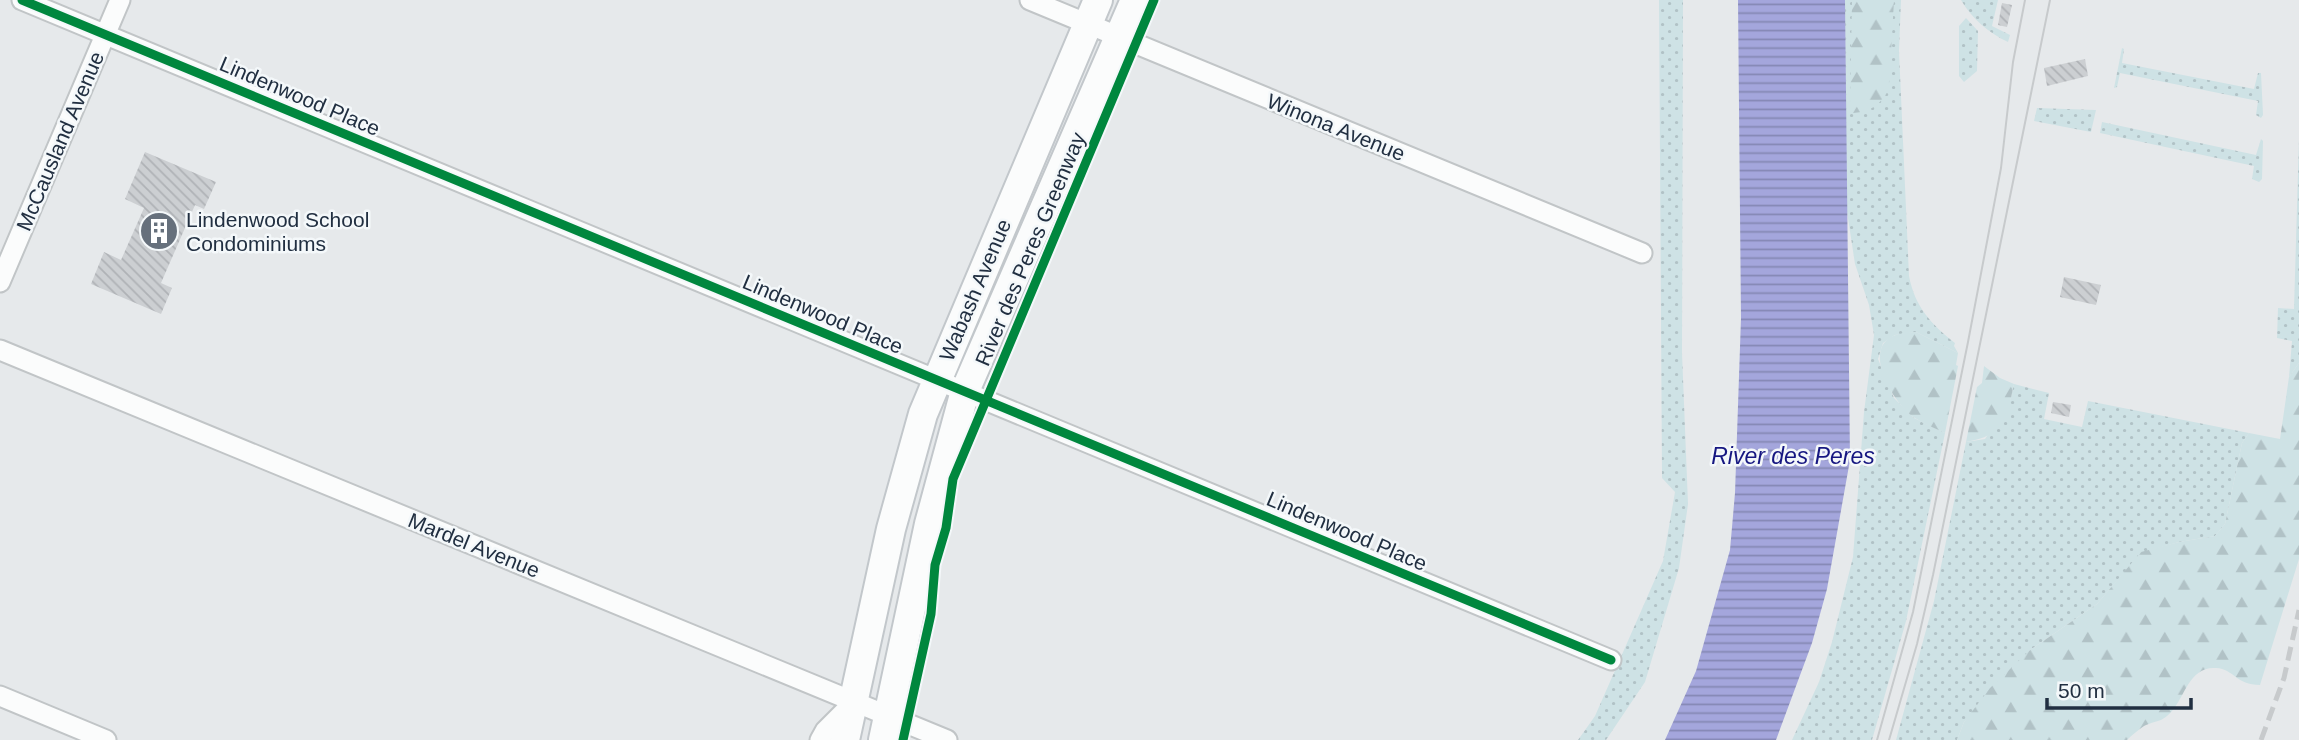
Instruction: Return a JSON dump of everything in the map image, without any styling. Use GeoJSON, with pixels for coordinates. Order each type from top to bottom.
{"type":"FeatureCollection","features":[{"type":"Feature","properties":{"kind":"main road","name":"Wabash Avenue"},"geometry":{"type":"LineString","coordinates":[[886,727],[932,512],[965,391],[1135,0]]}},
{"type":"Feature","properties":{"kind":"main road","name":"Wabash Avenue"},"geometry":{"type":"LineString","coordinates":[[845,740],[891,529],[923,414],[1093,12]]}},
{"type":"Feature","properties":{"kind":"street","name":"Lindenwood Place"},"geometry":{"type":"LineString","coordinates":[[22,0],[1611,660]]}},
{"type":"Feature","properties":{"kind":"street","name":"McCausland Avenue"},"geometry":{"type":"LineString","coordinates":[[0,282],[120,0]]}},
{"type":"Feature","properties":{"kind":"street","name":"Winona Avenue"},"geometry":{"type":"LineString","coordinates":[[1030,0],[1093,12],[1120,37],[1642,253]]}},
{"type":"Feature","properties":{"kind":"street","name":"Mardel Avenue"},"geometry":{"type":"LineString","coordinates":[[0,350],[854,702],[886,727],[947,740]]}},
{"type":"Feature","properties":{"kind":"street"},"geometry":{"type":"LineString","coordinates":[[0,696],[106,740]]}},
{"type":"Feature","properties":{"kind":"street"},"geometry":{"type":"LineString","coordinates":[[820,740],[854,702]]}},
{"type":"Feature","properties":{"kind":"green space"},"geometry":{"type":"Polygon","coordinates":[[[1659,0],[1683,0],[1682,353],[1688,504],[1679,568],[1645,682],[1606,740],[1578,740],[1595,716],[1663,561],[1675,492],[1662,478],[1659,0]]]}},
{"type":"Feature","properties":{"kind":"green space"},"geometry":{"type":"Polygon","coordinates":[[[1845,0],[1901,0],[1899,51],[1909,276],[1920,306],[1931,322],[1955,343],[1958,353],[1916,332],[1895,335],[1883,343],[1878,359],[1894,398],[1914,418],[1945,433],[1906,621],[1872,740],[1792,740],[1819,682],[1853,557],[1864,412],[1874,335],[1869,305],[1855,264],[1846,205],[1845,0]]]}},
{"type":"Feature","properties":{"kind":"green space"},"geometry":{"type":"Polygon","coordinates":[[[1852,0],[1894,0],[1889,89],[1875,106],[1853,113],[1850,103],[1852,0]]]}},
{"type":"Feature","properties":{"kind":"green space"},"geometry":{"type":"Polygon","coordinates":[[[1961,0],[1998,0],[1992,26],[2010,35],[2008,42],[1982,25],[1961,0]]]}},
{"type":"Feature","properties":{"kind":"green space"},"geometry":{"type":"Polygon","coordinates":[[[1966,18],[1978,31],[1977,71],[1964,82],[1959,76],[1959,26],[1966,18]]]}},
{"type":"Feature","properties":{"kind":"green space"},"geometry":{"type":"Polygon","coordinates":[[[2122,48],[2122,63],[2254,89],[2258,73],[2261,73],[2263,115],[2261,118],[2256,115],[2258,101],[2120,73],[2117,87],[2114,88],[2122,48]]]}},
{"type":"Feature","properties":{"kind":"green space"},"geometry":{"type":"Polygon","coordinates":[[[2037,108],[2096,110],[2091,132],[2034,121],[2037,108]]]}},
{"type":"Feature","properties":{"kind":"green space"},"geometry":{"type":"Polygon","coordinates":[[[2102,122],[2256,155],[2261,139],[2262,179],[2259,182],[2252,179],[2254,166],[2100,133],[2102,122]]]}},
{"type":"Feature","properties":{"kind":"green space"},"geometry":{"type":"Polygon","coordinates":[[[2299,139],[2299,363],[2289,377],[2292,341],[2277,338],[2278,308],[2294,309],[2299,139]]]}},
{"type":"Feature","properties":{"kind":"green space"},"geometry":{"type":"Polygon","coordinates":[[[1916,332],[1958,353],[1945,433],[1908,412],[1893,394],[1882,371],[1881,350],[1885,342],[1895,335],[1916,332]]]}},
{"type":"Feature","properties":{"kind":"green space"},"geometry":{"type":"Polygon","coordinates":[[[2299,363],[2299,559],[2260,685],[2240,680],[2222,669],[2207,669],[2194,677],[2168,715],[2144,726],[2127,740],[1957,740],[1964,722],[1990,688],[2030,650],[2097,604],[2141,552],[2215,536],[2225,524],[2242,443],[2249,433],[2280,439],[2289,377],[2299,363]]]}},
{"type":"Feature","properties":{"kind":"green space"},"geometry":{"type":"Polygon","coordinates":[[[1984,366],[2014,384],[2011,397],[2006,416],[1996,430],[1966,442],[1977,387],[1982,383],[1984,366]]]}},
{"type":"Feature","properties":{"kind":"green space"},"geometry":{"type":"Polygon","coordinates":[[[2014,384],[2049,393],[2044,419],[2082,427],[2088,401],[2249,433],[2242,443],[2225,524],[2215,536],[2179,542],[2141,553],[2097,604],[2030,650],[1964,722],[1957,740],[1896,740],[1934,601],[1966,442],[1985,439],[2010,401],[2014,384]]]}},
{"type":"Feature","properties":{"kind":"water","name":"River des Peres"},"geometry":{"type":"Polygon","coordinates":[[[1738,0],[1845,0],[1850,460],[1827,589],[1812,643],[1776,740],[1665,740],[1696,671],[1730,550],[1735,493],[1741,318],[1738,0]]]}},
{"type":"Feature","properties":{"kind":"building"},"geometry":{"type":"Polygon","coordinates":[[[2002,3],[2012,5],[2007,27],[1998,25],[2002,3]]]}},
{"type":"Feature","properties":{"kind":"building"},"geometry":{"type":"Polygon","coordinates":[[[2085,59],[2088,76],[2047,86],[2044,68],[2085,59]]]}},
{"type":"Feature","properties":{"kind":"building","name":"Lindenwood School Condominiums"},"geometry":{"type":"Polygon","coordinates":[[[145,152],[216,182],[204,209],[195,205],[161,283],[172,288],[161,314],[91,284],[104,252],[121,260],[144,208],[125,199],[145,152]]]}},
{"type":"Feature","properties":{"kind":"building"},"geometry":{"type":"Polygon","coordinates":[[[2064,277],[2101,285],[2096,305],[2060,297],[2064,277]]]}},
{"type":"Feature","properties":{"kind":"building"},"geometry":{"type":"Polygon","coordinates":[[[2053,402],[2071,405],[2069,417],[2051,413],[2053,402]]]}},
{"type":"Feature","properties":{"kind":"tram line"},"geometry":{"type":"LineString","coordinates":[[1877,740],[1913,612],[1968,342],[2001,168],[2013,62],[2025,0]]}},
{"type":"Feature","properties":{"kind":"tram line"},"geometry":{"type":"LineString","coordinates":[[1889,740],[1917,644],[1933,575],[2050,0]]}},
{"type":"Feature","properties":{"kind":"railway"},"geometry":{"type":"LineString","coordinates":[[2261,740],[2284,678],[2299,610]]}},
{"type":"Feature","properties":{"kind":"cycle path"},"geometry":{"type":"LineString","coordinates":[[22,0],[1611,660]]}},
{"type":"Feature","properties":{"kind":"cycle path","name":"River des Peres Greenway"},"geometry":{"type":"LineString","coordinates":[[903,740],[931,614],[935,565],[946,528],[953,479],[1154,0]]}},
{"type":"Feature","properties":{"kind":"place","name":"Lindenwood School Condominiums"},"geometry":{"type":"Point","coordinates":[159,231]}}]}
